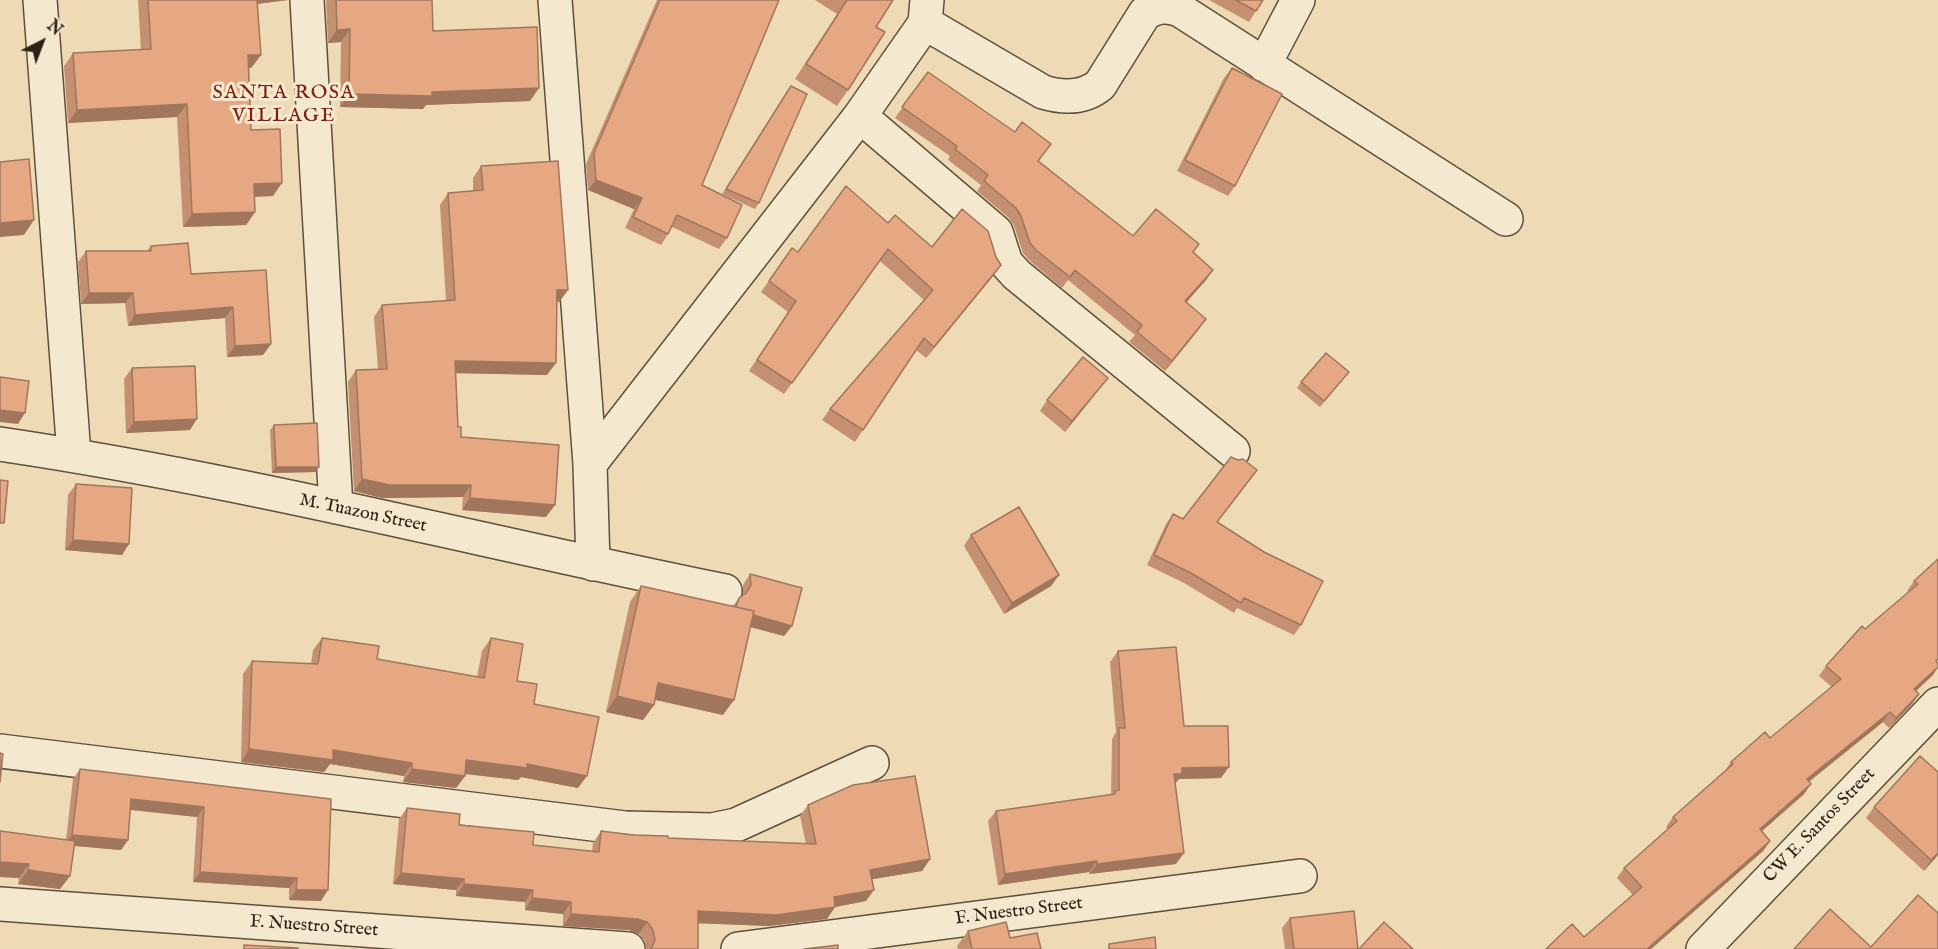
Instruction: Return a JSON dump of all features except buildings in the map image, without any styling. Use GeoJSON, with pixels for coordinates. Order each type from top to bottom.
{"type":"FeatureCollection","features":[{"type":"Feature","properties":{"kind":"street"},"geometry":{"type":"LineString","coordinates":[[40,0],[74,455]]}},
{"type":"Feature","properties":{"kind":"street"},"geometry":{"type":"LineString","coordinates":[[307,0],[336,507]]}},
{"type":"Feature","properties":{"kind":"street"},"geometry":{"type":"LineString","coordinates":[[555,0],[590,464],[593,564]]}},
{"type":"Feature","properties":{"kind":"street"},"geometry":{"type":"LineString","coordinates":[[1263,65],[1298,0]]}},
{"type":"Feature","properties":{"kind":"street"},"geometry":{"type":"LineString","coordinates":[[590,464],[860,116],[926,12],[1015,76],[1043,92],[1058,96],[1077,96],[1092,92],[1100,85],[1145,13],[1156,7],[1168,6],[1180,10],[1506,219]]}},
{"type":"Feature","properties":{"kind":"street"},"geometry":{"type":"LineString","coordinates":[[860,116],[996,232],[1006,264],[1017,275],[1233,450]]}},
{"type":"Feature","properties":{"kind":"street","name":"M. Tuazon Street"},"geometry":{"type":"LineString","coordinates":[[0,444],[74,455],[336,507],[724,591]]}},
{"type":"Feature","properties":{"kind":"street","name":"CW E. Santos Street"},"geometry":{"type":"LineString","coordinates":[[1703,949],[1938,704]]}},
{"type":"Feature","properties":{"kind":"street"},"geometry":{"type":"LineString","coordinates":[[0,751],[625,828],[712,830],[736,825],[872,763]]}},
{"type":"Feature","properties":{"kind":"street","name":"F. Nuestro Street"},"geometry":{"type":"LineString","coordinates":[[738,949],[1300,876]]}},
{"type":"Feature","properties":{"kind":"street","name":"F. Nuestro Street"},"geometry":{"type":"LineString","coordinates":[[0,904],[628,949]]}},
{"type":"Feature","properties":{"kind":"district","name":"SANTA ROSA VILLAGE"},"geometry":{"type":"Point","coordinates":[284,106]}}]}
